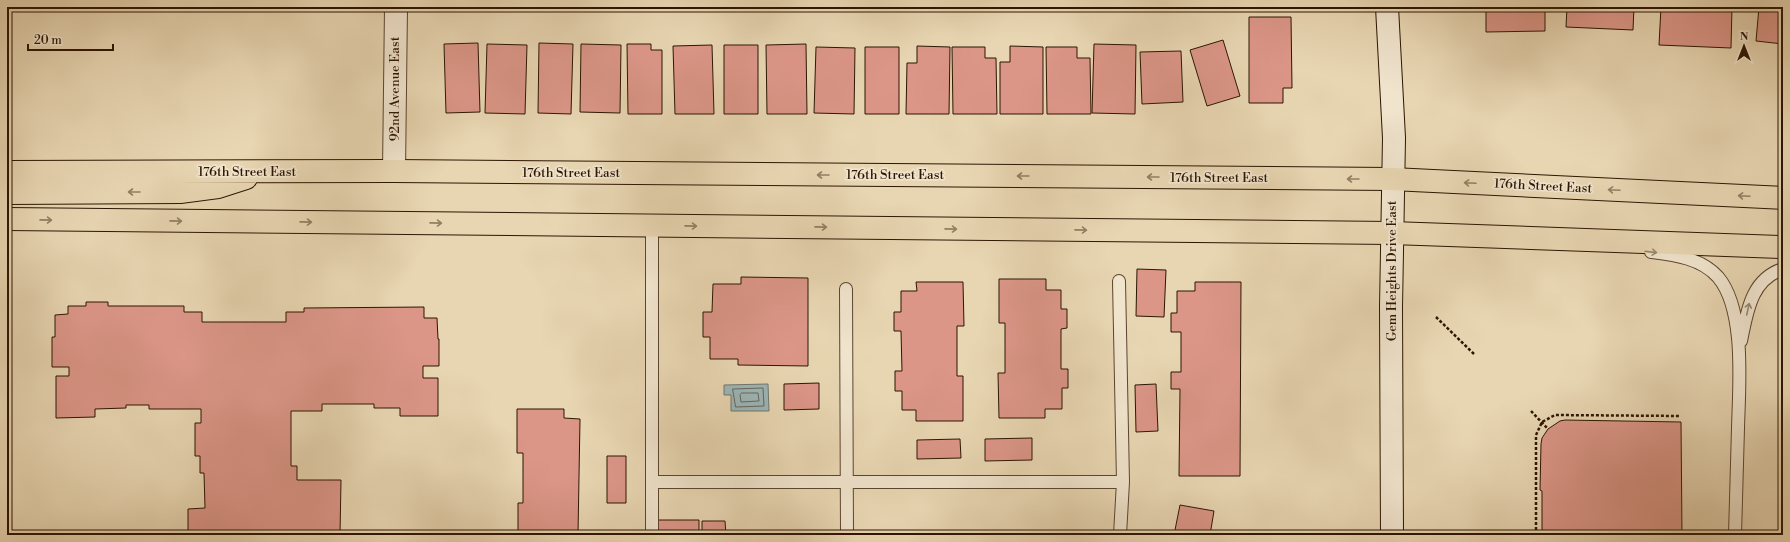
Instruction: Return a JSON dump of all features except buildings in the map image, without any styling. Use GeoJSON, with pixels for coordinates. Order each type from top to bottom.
{"type":"FeatureCollection","features":[{"type":"Feature","properties":{"kind":"main road"},"geometry":{"type":"LineString","coordinates":[[7,193],[180,192],[218,187],[268,171]]}},
{"type":"Feature","properties":{"kind":"main road","name":"176th Street East"},"geometry":{"type":"LineString","coordinates":[[7,172],[394,171],[1392,179],[1783,198]]}},
{"type":"Feature","properties":{"kind":"main road"},"geometry":{"type":"LineString","coordinates":[[7,219],[1392,233],[1783,246]]}},
{"type":"Feature","properties":{"kind":"street","name":"92nd Avenue East"},"geometry":{"type":"LineString","coordinates":[[394,171],[396,7]]}},
{"type":"Feature","properties":{"kind":"street","name":"Gem Heights Drive East"},"geometry":{"type":"LineString","coordinates":[[1387,7],[1394,138],[1392,179],[1392,535]]}},
{"type":"Feature","properties":{"kind":"lane"},"geometry":{"type":"LineString","coordinates":[[652,226],[652,535]]}},
{"type":"Feature","properties":{"kind":"lane"},"geometry":{"type":"LineString","coordinates":[[1543,238],[1672,254],[1705,265],[1718,277],[1726,290],[1732,305],[1739,348],[1736,535]]}},
{"type":"Feature","properties":{"kind":"lane"},"geometry":{"type":"LineString","coordinates":[[1739,348],[1749,302],[1753,294],[1764,279],[1774,272],[1783,269]]}},
{"type":"Feature","properties":{"kind":"lane"},"geometry":{"type":"LineString","coordinates":[[1119,281],[1123,482],[1120,535]]}},
{"type":"Feature","properties":{"kind":"lane"},"geometry":{"type":"LineString","coordinates":[[846,289],[847,535]]}},
{"type":"Feature","properties":{"kind":"lane"},"geometry":{"type":"LineString","coordinates":[[652,482],[1123,482]]}},
{"type":"Feature","properties":{"kind":"path"},"geometry":{"type":"LineString","coordinates":[[1436,317],[1475,355]]}},
{"type":"Feature","properties":{"kind":"path"},"geometry":{"type":"LineString","coordinates":[[1531,411],[1548,429]]}},
{"type":"Feature","properties":{"kind":"path"},"geometry":{"type":"LineString","coordinates":[[1536,535],[1536,435],[1542,422],[1556,416],[1680,416]]}},
{"type":"Feature","properties":{"kind":"water"},"geometry":{"type":"Polygon","coordinates":[[[768,384],[769,411],[731,411],[731,395],[724,395],[724,385],[768,384]]]}}]}
